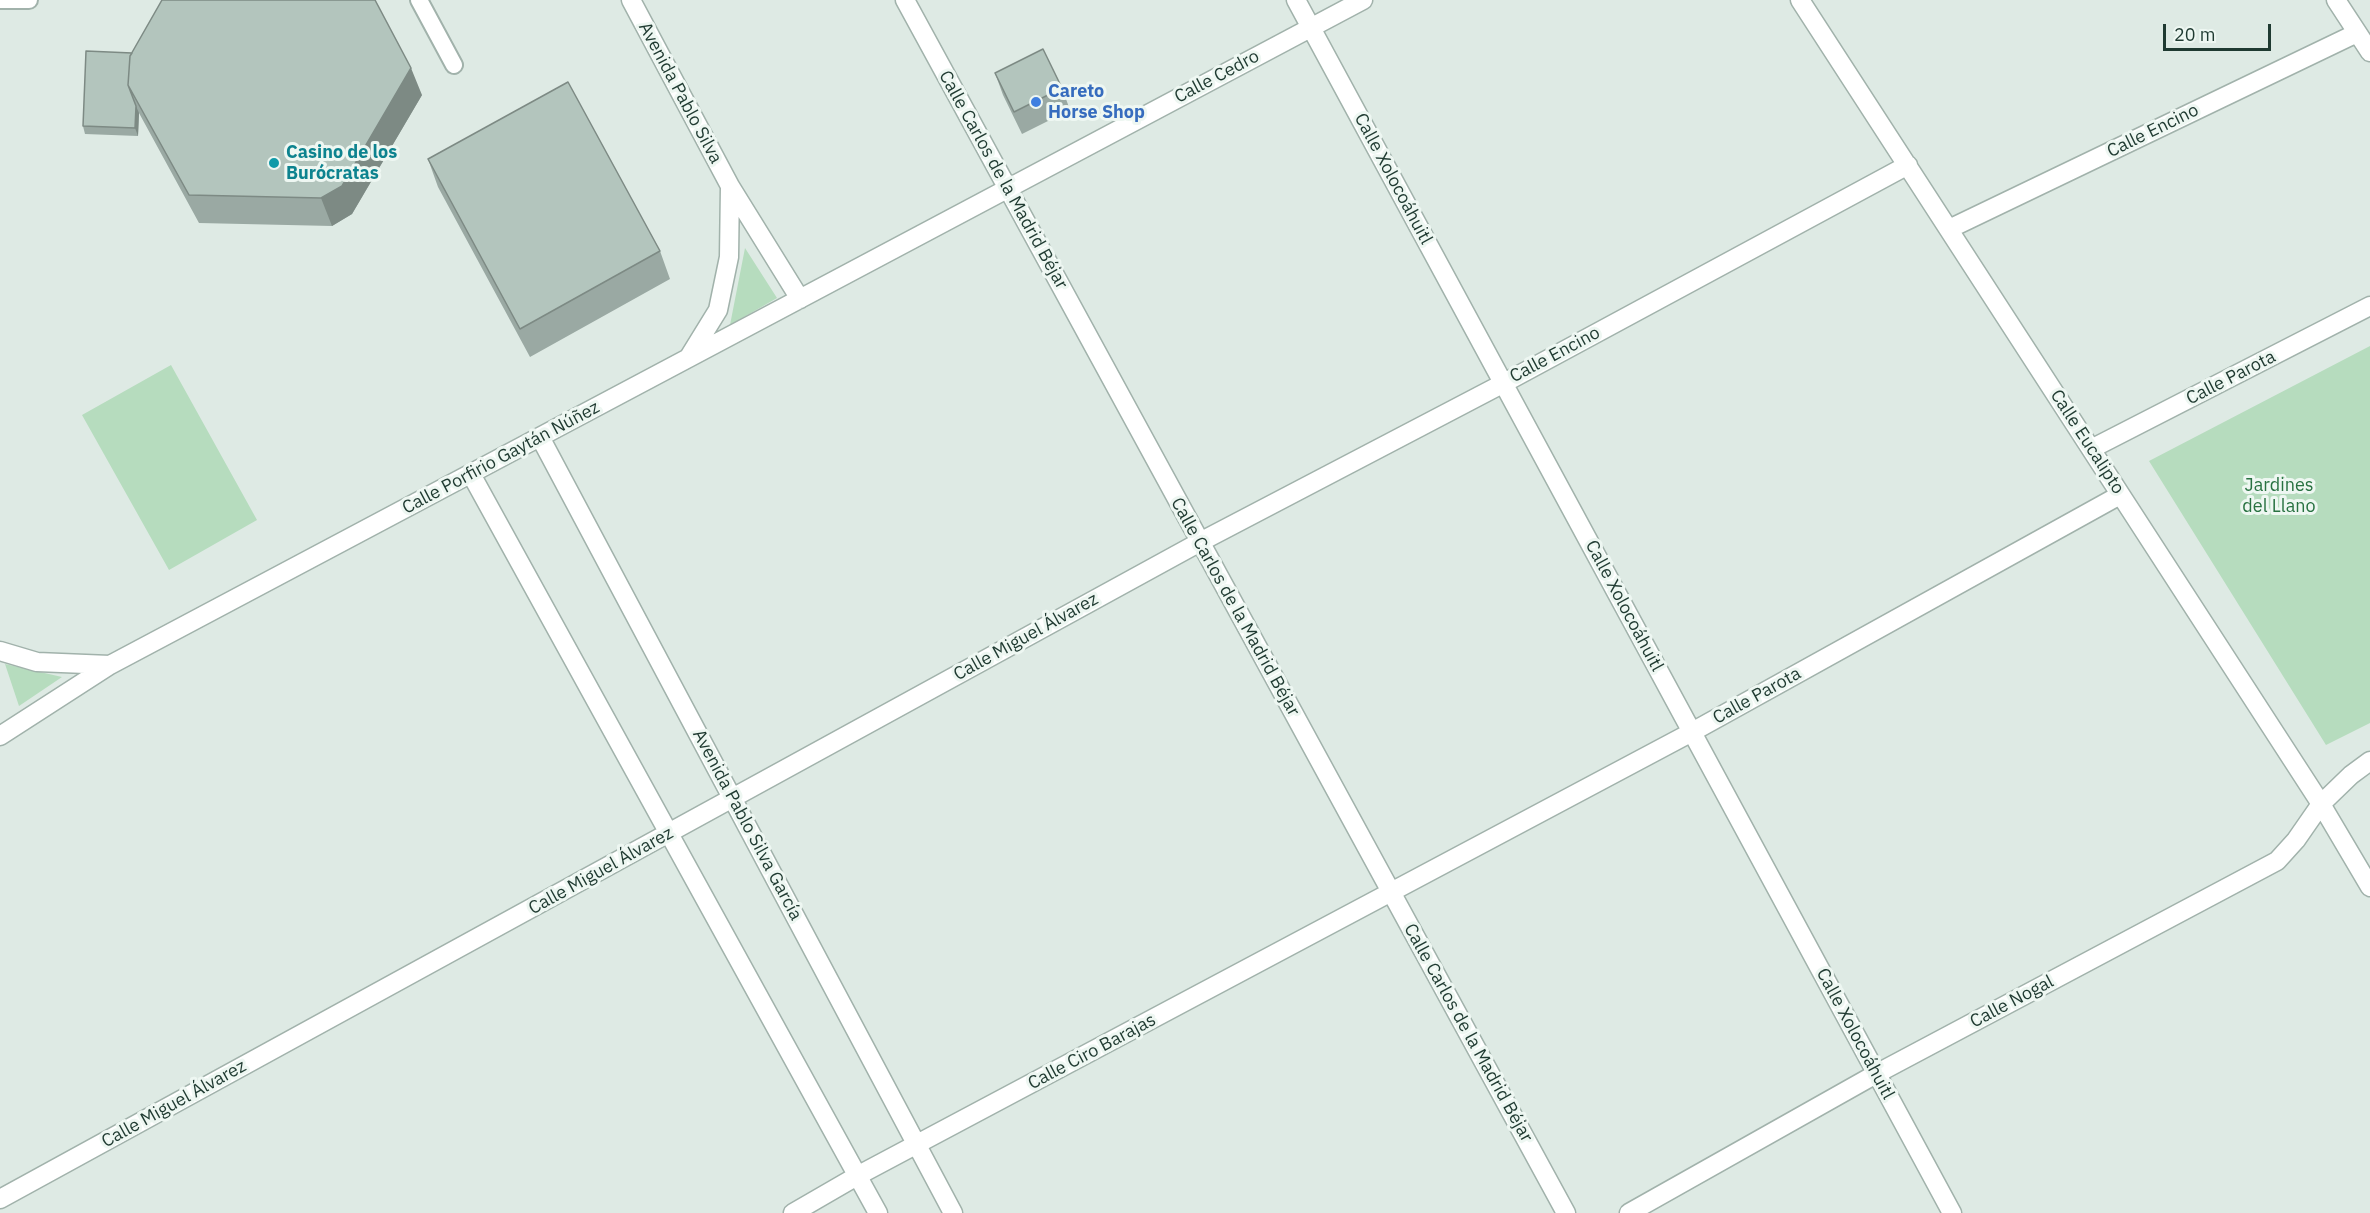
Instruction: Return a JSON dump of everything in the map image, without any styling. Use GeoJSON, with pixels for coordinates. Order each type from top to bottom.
{"type":"FeatureCollection","features":[{"type":"Feature","properties":{"kind":"street","name":"Avenida Pablo Silva"},"geometry":{"type":"LineString","coordinates":[[631,0],[730,186],[800,299]]}},
{"type":"Feature","properties":{"kind":"street","name":"Calle Carlos de la Madrid Béjar"},"geometry":{"type":"LineString","coordinates":[[905,0],[1566,1213]]}},
{"type":"Feature","properties":{"kind":"street","name":"Calle Xolocoáhuitl"},"geometry":{"type":"LineString","coordinates":[[1296,0],[1952,1213]]}},
{"type":"Feature","properties":{"kind":"street","name":"Calle Cedro"},"geometry":{"type":"LineString","coordinates":[[1008,189],[1363,0]]}},
{"type":"Feature","properties":{"kind":"street"},"geometry":{"type":"LineString","coordinates":[[2336,0],[2370,52]]}},
{"type":"Feature","properties":{"kind":"street","name":"Calle Eucalipto"},"geometry":{"type":"LineString","coordinates":[[1804,1],[2321,804],[2370,886]]}},
{"type":"Feature","properties":{"kind":"street","name":"Calle Encino"},"geometry":{"type":"LineString","coordinates":[[1949,229],[2357,33]]}},
{"type":"Feature","properties":{"kind":"street","name":"Calle Encino"},"geometry":{"type":"LineString","coordinates":[[1200,542],[1504,383],[1908,165]]}},
{"type":"Feature","properties":{"kind":"street","name":"Avenida Pablo Silva"},"geometry":{"type":"LineString","coordinates":[[688,358],[718,310],[729,257],[730,186]]}},
{"type":"Feature","properties":{"kind":"street","name":"Calle Porfirio Gaytán Núñez"},"geometry":{"type":"LineString","coordinates":[[0,736],[110,665],[1008,189]]}},
{"type":"Feature","properties":{"kind":"street","name":"Calle Parota"},"geometry":{"type":"LineString","coordinates":[[2091,449],[2370,306]]}},
{"type":"Feature","properties":{"kind":"street","name":"Avenida Pablo Silva García"},"geometry":{"type":"LineString","coordinates":[[540,437],[953,1213]]}},
{"type":"Feature","properties":{"kind":"street"},"geometry":{"type":"LineString","coordinates":[[471,474],[878,1213]]}},
{"type":"Feature","properties":{"kind":"street","name":"Calle Parota"},"geometry":{"type":"LineString","coordinates":[[1391,893],[1692,732],[2120,495]]}},
{"type":"Feature","properties":{"kind":"street","name":"Calle Miguel Álvarez"},"geometry":{"type":"LineString","coordinates":[[0,1199],[1200,542]]}},
{"type":"Feature","properties":{"kind":"street"},"geometry":{"type":"LineString","coordinates":[[0,651],[37,662],[110,665]]}},
{"type":"Feature","properties":{"kind":"street","name":"Calle Nogal"},"geometry":{"type":"LineString","coordinates":[[1629,1213],[1876,1074],[2277,861],[2296,840],[2321,804],[2351,775],[2370,761]]}},
{"type":"Feature","properties":{"kind":"street","name":"Calle Ciro Barajas"},"geometry":{"type":"LineString","coordinates":[[793,1213],[858,1176],[1391,893]]}},
{"type":"Feature","properties":{"kind":"lane"},"geometry":{"type":"LineString","coordinates":[[0,0],[29,0]]}},
{"type":"Feature","properties":{"kind":"lane"},"geometry":{"type":"LineString","coordinates":[[418,0],[454,65]]}},
{"type":"Feature","properties":{"kind":"green space"},"geometry":{"type":"Polygon","coordinates":[[[745,248],[777,298],[730,325],[745,248]]]}},
{"type":"Feature","properties":{"kind":"green space","name":"Jardines del Llano"},"geometry":{"type":"Polygon","coordinates":[[[2370,346],[2370,723],[2326,745],[2149,461],[2370,346]]]}},
{"type":"Feature","properties":{"kind":"green space"},"geometry":{"type":"Polygon","coordinates":[[[171,365],[257,520],[169,570],[82,415],[171,365]]]}},
{"type":"Feature","properties":{"kind":"green space"},"geometry":{"type":"Polygon","coordinates":[[[5,664],[62,677],[19,706],[5,664]]]}},
{"type":"Feature","properties":{"kind":"building","name":"Casino de los Burócratas"},"geometry":{"type":"Polygon","coordinates":[[[162,0],[375,0],[411,68],[342,186],[321,198],[189,195],[128,85],[130,56],[162,0]]]}},
{"type":"Feature","properties":{"kind":"building"},"geometry":{"type":"Polygon","coordinates":[[[1043,49],[1062,88],[1014,112],[995,73],[1043,49]]]}},
{"type":"Feature","properties":{"kind":"building"},"geometry":{"type":"Polygon","coordinates":[[[86,51],[132,53],[128,85],[136,106],[135,128],[83,126],[86,51]]]}},
{"type":"Feature","properties":{"kind":"building"},"geometry":{"type":"Polygon","coordinates":[[[568,82],[660,251],[520,329],[428,159],[568,82]]]}},
{"type":"Feature","properties":{"kind":"place","name":"Careto Horse Shop"},"geometry":{"type":"Point","coordinates":[1036,102]}},
{"type":"Feature","properties":{"kind":"place","name":"Casino de los Burócratas"},"geometry":{"type":"Point","coordinates":[274,163]}}]}
